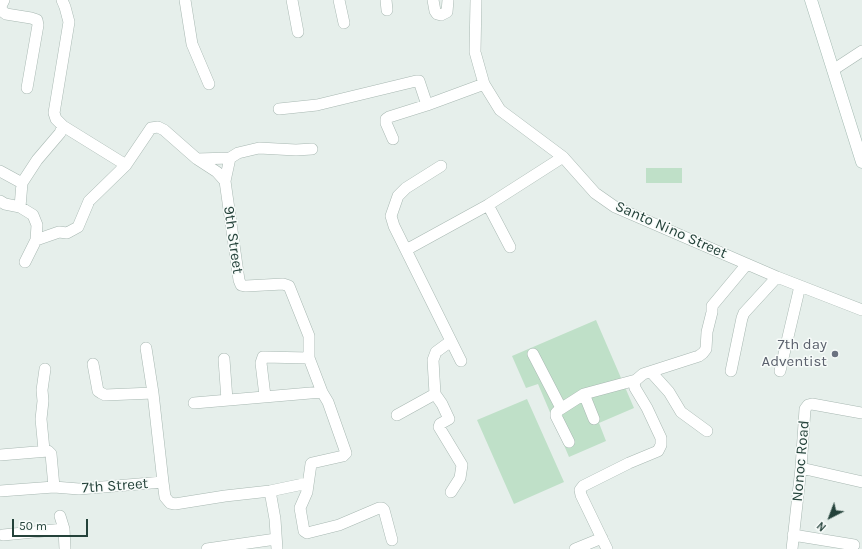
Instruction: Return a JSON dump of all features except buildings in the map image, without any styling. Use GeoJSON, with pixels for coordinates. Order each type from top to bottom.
{"type":"FeatureCollection","features":[{"type":"Feature","properties":{"kind":"main road"},"geometry":{"type":"LineString","coordinates":[[811,0],[862,162]]}},
{"type":"Feature","properties":{"kind":"street"},"geometry":{"type":"LineString","coordinates":[[4,0],[1,6],[2,11],[6,14],[37,20],[38,24],[27,88]]}},
{"type":"Feature","properties":{"kind":"street"},"geometry":{"type":"LineString","coordinates":[[62,0],[68,22],[54,113],[56,119],[62,126],[126,165]]}},
{"type":"Feature","properties":{"kind":"street"},"geometry":{"type":"LineString","coordinates":[[185,0],[192,44],[209,84]]}},
{"type":"Feature","properties":{"kind":"street"},"geometry":{"type":"LineString","coordinates":[[292,0],[298,32]]}},
{"type":"Feature","properties":{"kind":"street"},"geometry":{"type":"LineString","coordinates":[[339,0],[344,23]]}},
{"type":"Feature","properties":{"kind":"street"},"geometry":{"type":"LineString","coordinates":[[433,0],[435,11],[437,14],[441,15],[447,12],[448,0]]}},
{"type":"Feature","properties":{"kind":"street","name":"Santo Nino Street"},"geometry":{"type":"LineString","coordinates":[[476,0],[475,52],[484,84],[500,110],[563,158],[595,193],[615,207],[777,277],[862,310]]}},
{"type":"Feature","properties":{"kind":"street"},"geometry":{"type":"LineString","coordinates":[[833,70],[862,51]]}},
{"type":"Feature","properties":{"kind":"street"},"geometry":{"type":"LineString","coordinates":[[279,109],[317,105],[416,81],[419,81],[427,105]]}},
{"type":"Feature","properties":{"kind":"street"},"geometry":{"type":"LineString","coordinates":[[393,139],[386,123],[386,120],[389,117],[484,84]]}},
{"type":"Feature","properties":{"kind":"street"},"geometry":{"type":"LineString","coordinates":[[20,207],[22,183],[37,160],[60,133],[62,126]]}},
{"type":"Feature","properties":{"kind":"street"},"geometry":{"type":"LineString","coordinates":[[36,240],[59,232],[66,233],[78,227],[89,202],[126,165],[151,128],[158,127],[170,135],[197,159],[217,172],[224,181]]}},
{"type":"Feature","properties":{"kind":"street"},"geometry":{"type":"LineString","coordinates":[[197,159],[230,158],[238,153],[259,148],[296,150],[312,149]]}},
{"type":"Feature","properties":{"kind":"street","name":"9th Street"},"geometry":{"type":"LineString","coordinates":[[230,158],[224,181],[239,280],[241,285],[246,286],[283,284],[289,286],[310,336],[309,358],[322,392],[328,402],[346,453],[345,455],[312,462],[308,483]]}},
{"type":"Feature","properties":{"kind":"street"},"geometry":{"type":"LineString","coordinates":[[406,250],[488,204],[563,158]]}},
{"type":"Feature","properties":{"kind":"street"},"geometry":{"type":"LineString","coordinates":[[441,166],[406,188],[398,196],[394,205],[392,216],[394,226],[461,361]]}},
{"type":"Feature","properties":{"kind":"street"},"geometry":{"type":"LineString","coordinates":[[0,171],[22,183]]}},
{"type":"Feature","properties":{"kind":"street"},"geometry":{"type":"LineString","coordinates":[[0,201],[5,204],[20,207],[33,215],[36,225],[36,240],[25,262]]}},
{"type":"Feature","properties":{"kind":"street"},"geometry":{"type":"LineString","coordinates":[[488,204],[510,247]]}},
{"type":"Feature","properties":{"kind":"street"},"geometry":{"type":"LineString","coordinates":[[568,442],[556,416],[556,413],[561,408],[584,394],[636,380],[643,374],[699,356],[703,353],[706,349],[707,332],[712,306],[747,264]]}},
{"type":"Feature","properties":{"kind":"street"},"geometry":{"type":"LineString","coordinates":[[731,371],[744,313],[777,277]]}},
{"type":"Feature","properties":{"kind":"street"},"geometry":{"type":"LineString","coordinates":[[780,371],[800,286]]}},
{"type":"Feature","properties":{"kind":"street"},"geometry":{"type":"LineString","coordinates":[[451,341],[434,355],[434,379],[436,394],[448,419],[440,424],[439,427],[462,464],[460,478],[451,492]]}},
{"type":"Feature","properties":{"kind":"street"},"geometry":{"type":"LineString","coordinates":[[146,348],[153,393],[163,482]]}},
{"type":"Feature","properties":{"kind":"street"},"geometry":{"type":"LineString","coordinates":[[533,354],[561,408]]}},
{"type":"Feature","properties":{"kind":"street"},"geometry":{"type":"LineString","coordinates":[[265,396],[261,363],[263,357],[309,358]]}},
{"type":"Feature","properties":{"kind":"street"},"geometry":{"type":"LineString","coordinates":[[224,359],[227,400]]}},
{"type":"Feature","properties":{"kind":"street"},"geometry":{"type":"LineString","coordinates":[[93,364],[98,391],[105,395],[153,393]]}},
{"type":"Feature","properties":{"kind":"street"},"geometry":{"type":"LineString","coordinates":[[44,369],[41,420],[44,450]]}},
{"type":"Feature","properties":{"kind":"street"},"geometry":{"type":"LineString","coordinates":[[652,372],[669,392],[681,412],[707,431]]}},
{"type":"Feature","properties":{"kind":"street"},"geometry":{"type":"LineString","coordinates":[[607,549],[580,490],[583,486],[628,463],[658,451],[661,445],[661,438],[647,408],[635,388],[634,384],[636,380]]}},
{"type":"Feature","properties":{"kind":"street"},"geometry":{"type":"LineString","coordinates":[[194,403],[322,392]]}},
{"type":"Feature","properties":{"kind":"street"},"geometry":{"type":"LineString","coordinates":[[397,415],[436,394]]}},
{"type":"Feature","properties":{"kind":"street"},"geometry":{"type":"LineString","coordinates":[[584,394],[594,419]]}},
{"type":"Feature","properties":{"kind":"street","name":"Nonoc Road"},"geometry":{"type":"LineString","coordinates":[[792,549],[801,468],[805,409],[808,405],[812,404],[862,413]]}},
{"type":"Feature","properties":{"kind":"street"},"geometry":{"type":"LineString","coordinates":[[0,455],[44,450],[48,451],[51,454],[54,487]]}},
{"type":"Feature","properties":{"kind":"street"},"geometry":{"type":"LineString","coordinates":[[801,468],[862,482]]}},
{"type":"Feature","properties":{"kind":"street","name":"7th Street"},"geometry":{"type":"LineString","coordinates":[[0,491],[54,487],[79,489],[163,482],[165,497],[170,503],[175,504],[224,496],[270,492],[308,483]]}},
{"type":"Feature","properties":{"kind":"street"},"geometry":{"type":"LineString","coordinates":[[308,483],[300,508],[304,531],[306,532],[339,525],[382,508],[384,510],[392,540]]}},
{"type":"Feature","properties":{"kind":"street"},"geometry":{"type":"LineString","coordinates":[[207,549],[277,544],[270,492]]}},
{"type":"Feature","properties":{"kind":"street"},"geometry":{"type":"LineString","coordinates":[[60,516],[64,529],[65,549]]}},
{"type":"Feature","properties":{"kind":"street"},"geometry":{"type":"LineString","coordinates":[[2,535],[64,529]]}},
{"type":"Feature","properties":{"kind":"street"},"geometry":{"type":"LineString","coordinates":[[793,535],[854,545]]}},
{"type":"Feature","properties":{"kind":"street"},"geometry":{"type":"LineString","coordinates":[[575,549],[602,538]]}},
{"type":"Feature","properties":{"kind":"green space"},"geometry":{"type":"Polygon","coordinates":[[[646,168],[682,168],[682,183],[646,183],[646,168]]]}},
{"type":"Feature","properties":{"kind":"green space"},"geometry":{"type":"Polygon","coordinates":[[[596,320],[634,408],[599,423],[606,441],[569,457],[538,384],[526,388],[512,356],[596,320]]]}},
{"type":"Feature","properties":{"kind":"green space"},"geometry":{"type":"Polygon","coordinates":[[[527,399],[564,482],[514,504],[477,420],[527,399]]]}},
{"type":"Feature","properties":{"kind":"place","name":"7th day Adventist"},"geometry":{"type":"Point","coordinates":[835,354]}}]}
